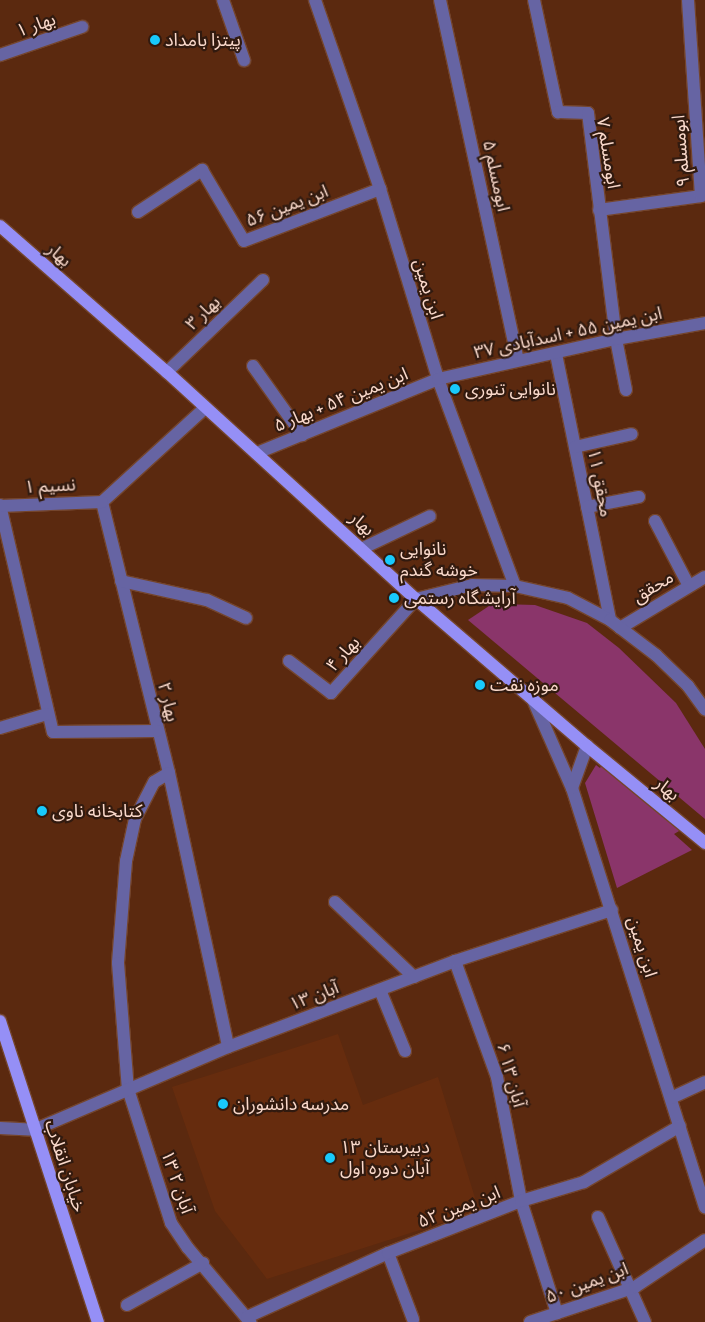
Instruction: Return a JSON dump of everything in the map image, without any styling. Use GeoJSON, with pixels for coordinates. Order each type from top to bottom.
{"type":"FeatureCollection","features":[{"type":"Feature","properties":{"kind":"main road","name":"بهار"},"geometry":{"type":"LineString","coordinates":[[0,226],[167,372],[363,548],[416,600],[534,702],[705,843]]}},
{"type":"Feature","properties":{"kind":"main road","name":"خیابان انقلاب"},"geometry":{"type":"LineString","coordinates":[[0,1021],[98,1322]]}},
{"type":"Feature","properties":{"kind":"street"},"geometry":{"type":"LineString","coordinates":[[222,0],[244,60]]}},
{"type":"Feature","properties":{"kind":"street","name":"ابن یمین"},"geometry":{"type":"LineString","coordinates":[[315,0],[380,190],[438,379],[516,586]]}},
{"type":"Feature","properties":{"kind":"street","name":"ابومسلم ۵"},"geometry":{"type":"LineString","coordinates":[[440,0],[518,360]]}},
{"type":"Feature","properties":{"kind":"street","name":"ابومسلم ۷"},"geometry":{"type":"LineString","coordinates":[[534,0],[558,112],[588,113],[616,338],[626,390]]}},
{"type":"Feature","properties":{"kind":"street","name":"ابومسلم ۹"},"geometry":{"type":"LineString","coordinates":[[599,210],[702,196],[688,0]]}},
{"type":"Feature","properties":{"kind":"street","name":"بهار ۱"},"geometry":{"type":"LineString","coordinates":[[0,55],[82,27]]}},
{"type":"Feature","properties":{"kind":"street","name":"ابن یمین ۵۶"},"geometry":{"type":"LineString","coordinates":[[138,212],[202,170],[244,241],[380,190]]}},
{"type":"Feature","properties":{"kind":"street","name":"بهار ۳"},"geometry":{"type":"LineString","coordinates":[[167,372],[263,280]]}},
{"type":"Feature","properties":{"kind":"street","name":"ابن یمین ۵۵ + اسدآبادی ۳۷"},"geometry":{"type":"LineString","coordinates":[[438,379],[518,360],[556,354],[616,338],[705,323]]}},
{"type":"Feature","properties":{"kind":"street","name":"محقق ۱۱"},"geometry":{"type":"LineString","coordinates":[[556,354],[587,507],[615,624]]}},
{"type":"Feature","properties":{"kind":"street"},"geometry":{"type":"LineString","coordinates":[[252,366],[302,435]]}},
{"type":"Feature","properties":{"kind":"street","name":"ابن یمین ۵۴ + بهار ۵"},"geometry":{"type":"LineString","coordinates":[[257,453],[438,379]]}},
{"type":"Feature","properties":{"kind":"street"},"geometry":{"type":"LineString","coordinates":[[102,502],[205,408]]}},
{"type":"Feature","properties":{"kind":"street"},"geometry":{"type":"LineString","coordinates":[[575,447],[632,434]]}},
{"type":"Feature","properties":{"kind":"street"},"geometry":{"type":"LineString","coordinates":[[587,507],[639,496]]}},
{"type":"Feature","properties":{"kind":"street","name":"نسیم ۱"},"geometry":{"type":"LineString","coordinates":[[0,506],[102,502]]}},
{"type":"Feature","properties":{"kind":"street","name":"بهار ۲"},"geometry":{"type":"LineString","coordinates":[[102,502],[157,731],[169,773],[228,1047]]}},
{"type":"Feature","properties":{"kind":"street"},"geometry":{"type":"LineString","coordinates":[[0,506],[47,714],[53,732],[157,731]]}},
{"type":"Feature","properties":{"kind":"street"},"geometry":{"type":"LineString","coordinates":[[363,548],[430,516]]}},
{"type":"Feature","properties":{"kind":"street"},"geometry":{"type":"LineString","coordinates":[[655,521],[689,586]]}},
{"type":"Feature","properties":{"kind":"street","name":"محقق"},"geometry":{"type":"LineString","coordinates":[[615,624],[705,577]]}},
{"type":"Feature","properties":{"kind":"street"},"geometry":{"type":"LineString","coordinates":[[121,581],[208,600],[246,618]]}},
{"type":"Feature","properties":{"kind":"street"},"geometry":{"type":"LineString","coordinates":[[416,600],[472,585],[516,586],[568,598],[615,624],[656,655],[688,686],[705,709]]}},
{"type":"Feature","properties":{"kind":"street","name":"بهار ۴"},"geometry":{"type":"LineString","coordinates":[[289,661],[331,693],[416,600]]}},
{"type":"Feature","properties":{"kind":"street","name":"ابن یمین"},"geometry":{"type":"LineString","coordinates":[[534,702],[572,788],[705,1207]]}},
{"type":"Feature","properties":{"kind":"street"},"geometry":{"type":"LineString","coordinates":[[0,728],[47,714]]}},
{"type":"Feature","properties":{"kind":"street"},"geometry":{"type":"LineString","coordinates":[[572,788],[587,746]]}},
{"type":"Feature","properties":{"kind":"street","name":"۱۳ آبان ۲"},"geometry":{"type":"LineString","coordinates":[[169,773],[154,782],[135,819],[126,861],[118,963],[128,1089],[171,1223],[249,1319]]}},
{"type":"Feature","properties":{"kind":"street"},"geometry":{"type":"LineString","coordinates":[[334,902],[414,977]]}},
{"type":"Feature","properties":{"kind":"street","name":"۱۳ آبان"},"geometry":{"type":"LineString","coordinates":[[34,1130],[228,1047],[454,961],[612,910]]}},
{"type":"Feature","properties":{"kind":"street","name":"۶ آبان ۱۳"},"geometry":{"type":"LineString","coordinates":[[454,961],[497,1077],[521,1201],[556,1313]]}},
{"type":"Feature","properties":{"kind":"street"},"geometry":{"type":"LineString","coordinates":[[380,990],[405,1050]]}},
{"type":"Feature","properties":{"kind":"street"},"geometry":{"type":"LineString","coordinates":[[671,1098],[705,1082]]}},
{"type":"Feature","properties":{"kind":"street","name":"ابن یمین ۵۲"},"geometry":{"type":"LineString","coordinates":[[249,1319],[388,1253],[521,1201],[584,1182],[680,1126]]}},
{"type":"Feature","properties":{"kind":"street"},"geometry":{"type":"LineString","coordinates":[[0,1128],[34,1130]]}},
{"type":"Feature","properties":{"kind":"street"},"geometry":{"type":"LineString","coordinates":[[598,1217],[645,1322]]}},
{"type":"Feature","properties":{"kind":"street","name":"ابن یمین ۵۰"},"geometry":{"type":"LineString","coordinates":[[530,1322],[630,1288],[705,1240]]}},
{"type":"Feature","properties":{"kind":"street"},"geometry":{"type":"LineString","coordinates":[[388,1253],[413,1319]]}},
{"type":"Feature","properties":{"kind":"street"},"geometry":{"type":"LineString","coordinates":[[128,1305],[203,1263]]}},
{"type":"Feature","properties":{"kind":"shaded area"},"geometry":{"type":"Polygon","coordinates":[[[492,604],[535,605],[587,623],[619,648],[676,703],[705,749],[705,819],[468,620],[492,604]]]}},
{"type":"Feature","properties":{"kind":"shaded area"},"geometry":{"type":"Polygon","coordinates":[[[607,757],[686,827],[674,834],[692,850],[617,888],[585,783],[596,765],[600,768],[607,757]]]}},
{"type":"Feature","properties":{"kind":"shaded area","name":"دبیرستان ۱۳ آبان دوره اول"},"geometry":{"type":"Polygon","coordinates":[[[338,1034],[363,1105],[438,1077],[479,1211],[267,1279],[215,1211],[172,1087],[338,1034]]]}},
{"type":"Feature","properties":{"kind":"place","name":"پیتزا بامداد"},"geometry":{"type":"Point","coordinates":[155,40]}},
{"type":"Feature","properties":{"kind":"place","name":"نانوایی تنوری"},"geometry":{"type":"Point","coordinates":[455,389]}},
{"type":"Feature","properties":{"kind":"place","name":"نانوایی خوشه گندم"},"geometry":{"type":"Point","coordinates":[390,560]}},
{"type":"Feature","properties":{"kind":"place","name":"آرایشگاه رستمی"},"geometry":{"type":"Point","coordinates":[394,598]}},
{"type":"Feature","properties":{"kind":"place","name":"موزه نفت"},"geometry":{"type":"Point","coordinates":[480,685]}},
{"type":"Feature","properties":{"kind":"place","name":"کتابخانه ناوی"},"geometry":{"type":"Point","coordinates":[42,811]}},
{"type":"Feature","properties":{"kind":"place","name":"مدرسه دانشوران"},"geometry":{"type":"Point","coordinates":[223,1104]}},
{"type":"Feature","properties":{"kind":"place","name":"دبیرستان ۱۳ آبان دوره اول"},"geometry":{"type":"Point","coordinates":[330,1158]}}]}
